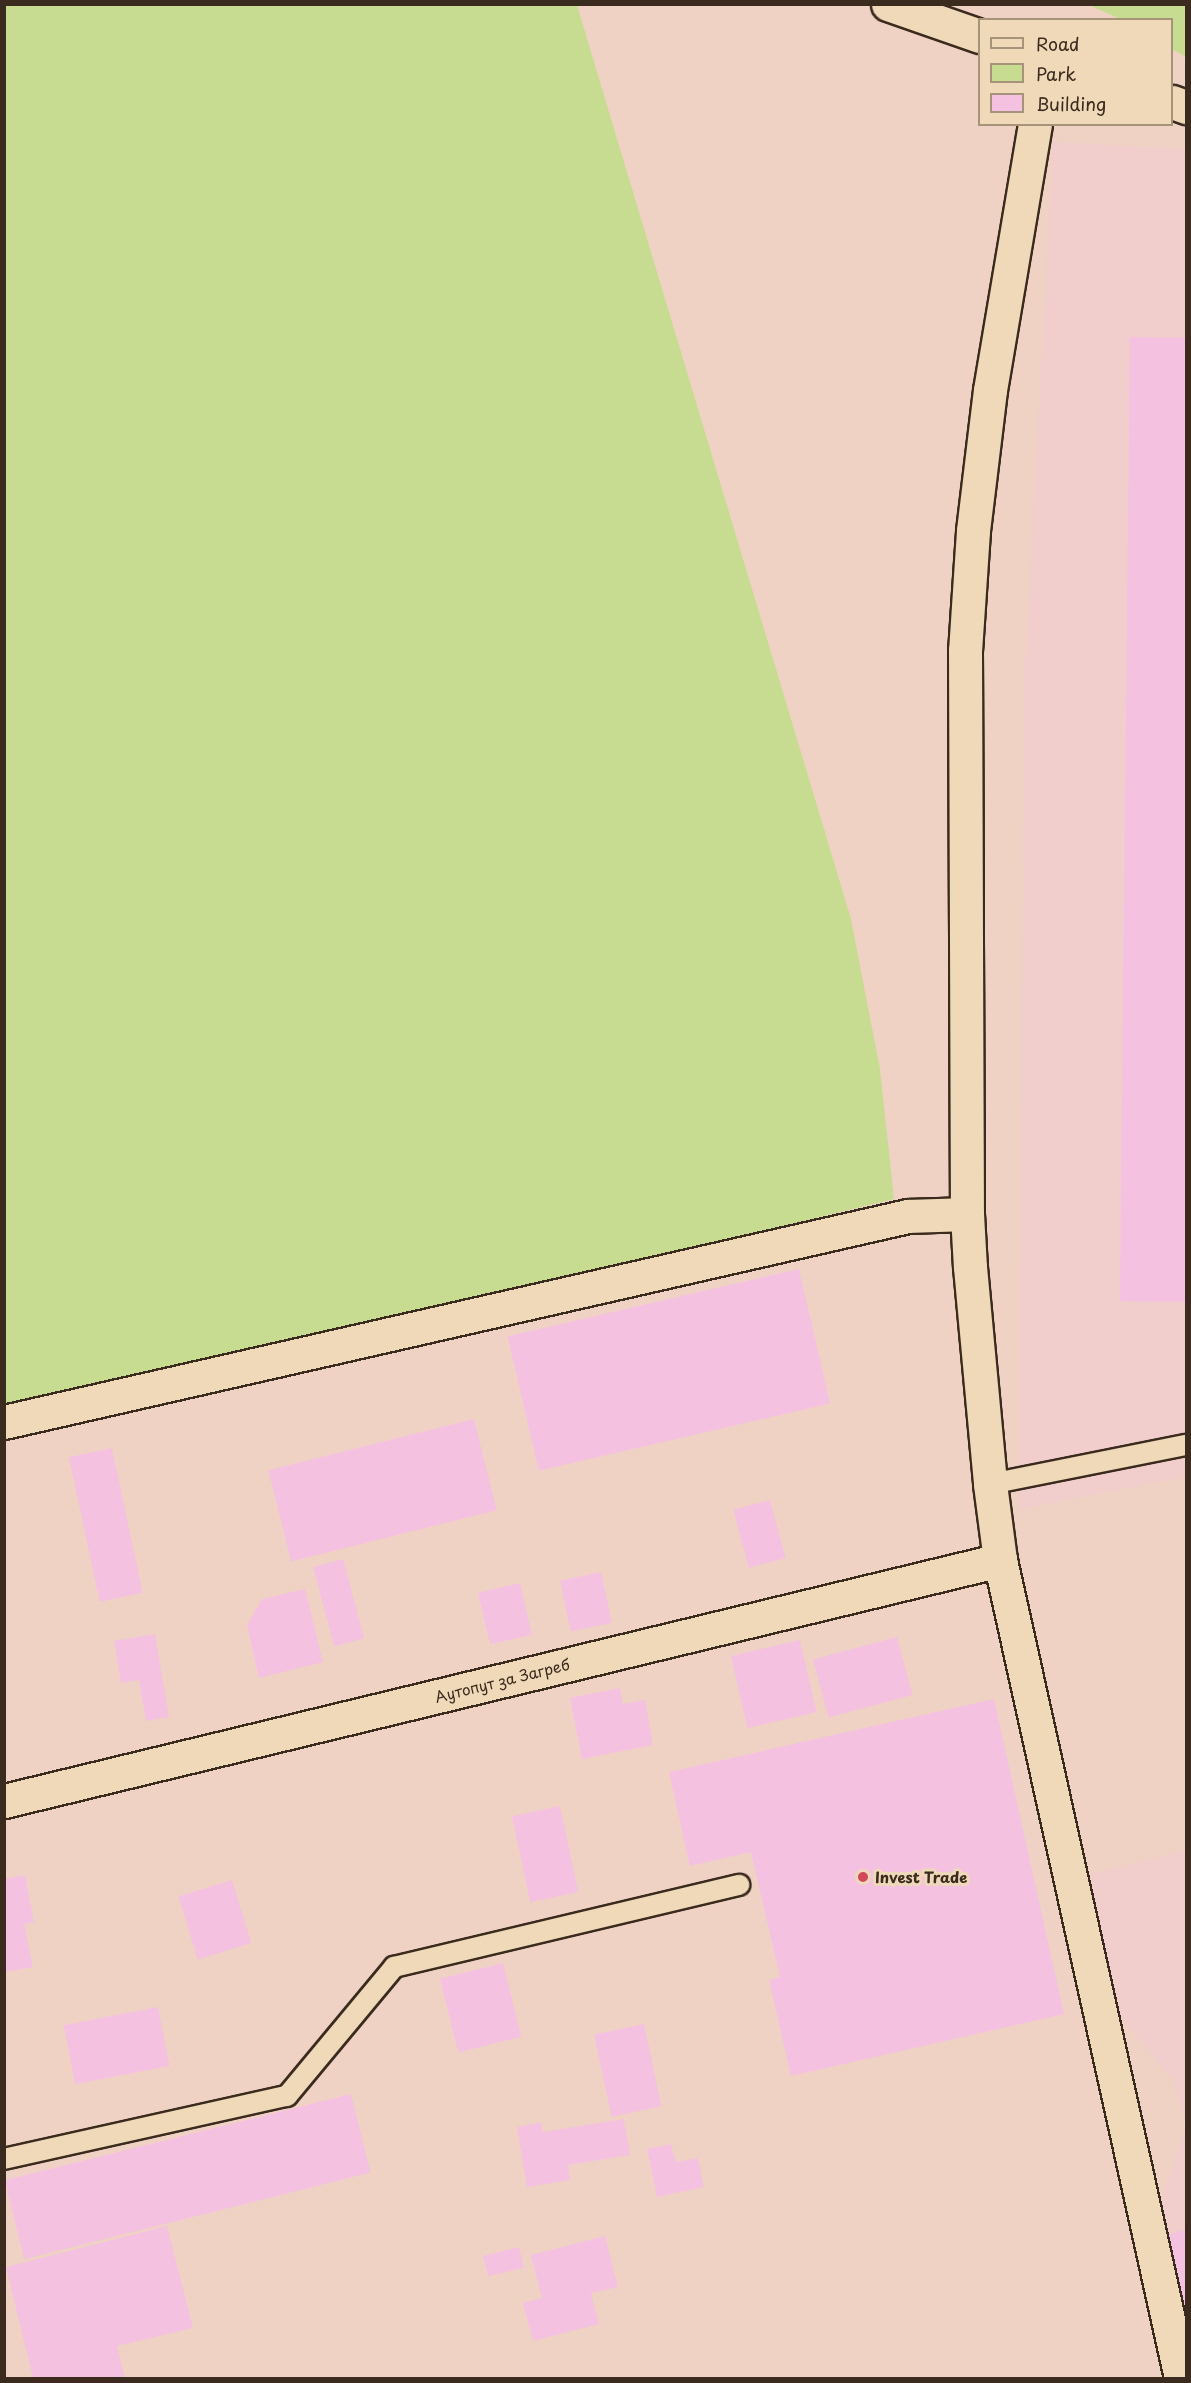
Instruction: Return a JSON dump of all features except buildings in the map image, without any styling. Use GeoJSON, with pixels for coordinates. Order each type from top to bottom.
{"type":"FeatureCollection","features":[{"type":"Feature","properties":{"kind":"street"},"geometry":{"type":"LineString","coordinates":[[888,4],[978,35]]}},
{"type":"Feature","properties":{"kind":"street"},"geometry":{"type":"LineString","coordinates":[[1035,126],[990,390],[973,531],[965,650],[967,1214],[990,1484],[1000,1560],[1181,2379]]}},
{"type":"Feature","properties":{"kind":"street"},"geometry":{"type":"LineString","coordinates":[[4,1422],[908,1216],[967,1214]]}},
{"type":"Feature","properties":{"kind":"street","name":"Аутопут за Загреб"},"geometry":{"type":"LineString","coordinates":[[4,1801],[1000,1560]]}},
{"type":"Feature","properties":{"kind":"lane"},"geometry":{"type":"LineString","coordinates":[[990,1484],[1186,1445]]}},
{"type":"Feature","properties":{"kind":"lane"},"geometry":{"type":"LineString","coordinates":[[4,2159],[287,2096],[394,1967],[739,1885]]}},
{"type":"Feature","properties":{"kind":"shaded area"},"geometry":{"type":"Polygon","coordinates":[[[1053,142],[1186,149],[1186,1477],[1019,1509],[1024,684],[1053,142]]]}},
{"type":"Feature","properties":{"kind":"shaded area"},"geometry":{"type":"Polygon","coordinates":[[[1186,1851],[1186,2126],[1173,2080],[1108,2001],[1081,1876],[1186,1851]]]}},
{"type":"Feature","properties":{"kind":"shaded area"},"geometry":{"type":"Polygon","coordinates":[[[1186,2127],[1186,2357],[1155,2215],[1186,2127]]]}},
{"type":"Feature","properties":{"kind":"green space"},"geometry":{"type":"Polygon","coordinates":[[[4,5],[577,5],[851,919],[880,1069],[894,1199],[5,1415],[4,5]]]}},
{"type":"Feature","properties":{"kind":"green space"},"geometry":{"type":"Polygon","coordinates":[[[1089,5],[1186,5],[1186,57],[1173,50],[1173,18],[1118,18],[1089,5]]]}},
{"type":"Feature","properties":{"kind":"place","name":"Invest Trade"},"geometry":{"type":"Point","coordinates":[863,1877]}}]}
